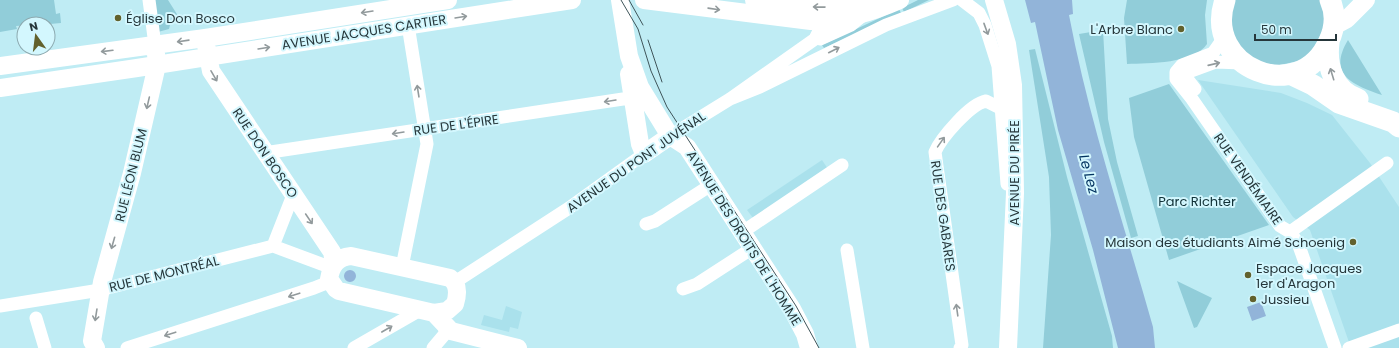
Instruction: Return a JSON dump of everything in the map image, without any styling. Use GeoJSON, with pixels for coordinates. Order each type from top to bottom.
{"type":"FeatureCollection","features":[{"type":"Feature","properties":{"kind":"main road"},"geometry":{"type":"LineString","coordinates":[[1330,0],[1334,16],[1332,34],[1327,55],[1334,80],[1342,91],[1352,97],[1399,112]]}},
{"type":"Feature","properties":{"kind":"main road"},"geometry":{"type":"LineString","coordinates":[[1224,1],[1222,16],[1225,36],[1230,48],[1242,63],[1254,71],[1268,75],[1292,75],[1313,85],[1339,103],[1392,122],[1399,127]]}},
{"type":"Feature","properties":{"kind":"main road"},"geometry":{"type":"LineString","coordinates":[[1292,75],[1308,67],[1320,57],[1332,34]]}},
{"type":"Feature","properties":{"kind":"street","name":"RUE LÉON BLUM"},"geometry":{"type":"LineString","coordinates":[[96,348],[92,341],[100,290],[132,174],[157,65],[149,0]]}},
{"type":"Feature","properties":{"kind":"street","name":"AVENUE JACQUES CARTIER"},"geometry":{"type":"LineString","coordinates":[[0,66],[205,38],[405,3],[448,0]]}},
{"type":"Feature","properties":{"kind":"street","name":"AVENUE JACQUES CARTIER"},"geometry":{"type":"LineString","coordinates":[[0,88],[572,0]]}},
{"type":"Feature","properties":{"kind":"street"},"geometry":{"type":"LineString","coordinates":[[620,0],[629,56],[640,100],[640,144],[644,154]]}},
{"type":"Feature","properties":{"kind":"street"},"geometry":{"type":"LineString","coordinates":[[644,0],[789,20],[836,20]]}},
{"type":"Feature","properties":{"kind":"street"},"geometry":{"type":"LineString","coordinates":[[754,0],[821,8],[865,6]]}},
{"type":"Feature","properties":{"kind":"street"},"geometry":{"type":"LineString","coordinates":[[730,99],[886,25],[953,0]]}},
{"type":"Feature","properties":{"kind":"street"},"geometry":{"type":"LineString","coordinates":[[962,0],[979,13],[985,25],[998,66],[1007,184],[1015,193]]}},
{"type":"Feature","properties":{"kind":"street","name":"AVENUE DU PIRÉE"},"geometry":{"type":"LineString","coordinates":[[994,0],[1007,44],[1013,84],[1015,193],[1008,348]]}},
{"type":"Feature","properties":{"kind":"street"},"geometry":{"type":"LineString","coordinates":[[1332,34],[1366,0]]}},
{"type":"Feature","properties":{"kind":"street","name":"AVENUE DU PONT JUVÉNAL"},"geometry":{"type":"LineString","coordinates":[[455,282],[569,208],[670,136],[730,99],[815,39],[818,33],[836,20],[865,6],[894,1]]}},
{"type":"Feature","properties":{"kind":"street"},"geometry":{"type":"LineString","coordinates":[[402,267],[427,144],[405,3]]}},
{"type":"Feature","properties":{"kind":"street","name":"AVENUE DU PONT JUVÉNAL"},"geometry":{"type":"LineString","coordinates":[[815,39],[821,39],[851,25],[865,6]]}},
{"type":"Feature","properties":{"kind":"street","name":"RUE VENDÉMIAIRE"},"geometry":{"type":"LineString","coordinates":[[1225,36],[1213,52],[1182,65],[1176,72],[1176,79],[1192,99],[1280,226],[1292,230],[1304,237],[1343,348]]}},
{"type":"Feature","properties":{"kind":"street","name":"RUE DON BOSCO"},"geometry":{"type":"LineString","coordinates":[[205,38],[211,72],[264,153],[332,252],[332,270]]}},
{"type":"Feature","properties":{"kind":"street"},"geometry":{"type":"LineString","coordinates":[[790,56],[799,67]]}},
{"type":"Feature","properties":{"kind":"street"},"geometry":{"type":"LineString","coordinates":[[32,62],[36,82]]}},
{"type":"Feature","properties":{"kind":"street","name":"RUE VENDÉMIAIRE"},"geometry":{"type":"LineString","coordinates":[[1242,63],[1216,62],[1186,73],[1185,76],[1292,230],[1335,348]]}},
{"type":"Feature","properties":{"kind":"street"},"geometry":{"type":"LineString","coordinates":[[640,100],[670,136]]}},
{"type":"Feature","properties":{"kind":"street","name":"RUE DE L'ÉPIRE"},"geometry":{"type":"LineString","coordinates":[[264,153],[640,100]]}},
{"type":"Feature","properties":{"kind":"street","name":"RUE DES GABARES"},"geometry":{"type":"LineString","coordinates":[[960,348],[962,345],[934,152],[939,142],[973,106],[986,101],[1002,109]]}},
{"type":"Feature","properties":{"kind":"street","name":"AVENUE DES DROITS DE L'HOMME"},"geometry":{"type":"LineString","coordinates":[[670,136],[687,147],[751,249],[792,309],[805,334],[809,348]]}},
{"type":"Feature","properties":{"kind":"street"},"geometry":{"type":"LineString","coordinates":[[1292,230],[1387,163]]}},
{"type":"Feature","properties":{"kind":"street"},"geometry":{"type":"LineString","coordinates":[[741,233],[842,165]]}},
{"type":"Feature","properties":{"kind":"street"},"geometry":{"type":"LineString","coordinates":[[646,224],[655,221],[711,185]]}},
{"type":"Feature","properties":{"kind":"street"},"geometry":{"type":"LineString","coordinates":[[293,195],[273,246],[332,270]]}},
{"type":"Feature","properties":{"kind":"street","name":"RUE DE MONTRÉAL"},"geometry":{"type":"LineString","coordinates":[[0,306],[100,290],[273,246]]}},
{"type":"Feature","properties":{"kind":"street"},"geometry":{"type":"LineString","coordinates":[[683,289],[697,284],[751,249]]}},
{"type":"Feature","properties":{"kind":"street"},"geometry":{"type":"LineString","coordinates":[[847,250],[863,348]]}},
{"type":"Feature","properties":{"kind":"street"},"geometry":{"type":"LineString","coordinates":[[127,348],[324,284],[332,270],[346,257],[351,256],[450,278],[455,282],[458,295],[454,306],[452,330]]}},
{"type":"Feature","properties":{"kind":"street"},"geometry":{"type":"LineString","coordinates":[[332,270],[336,289],[343,293],[427,311],[447,311],[454,306]]}},
{"type":"Feature","properties":{"kind":"street"},"geometry":{"type":"LineString","coordinates":[[427,311],[452,330],[468,348]]}},
{"type":"Feature","properties":{"kind":"street"},"geometry":{"type":"LineString","coordinates":[[354,348],[427,311]]}},
{"type":"Feature","properties":{"kind":"street"},"geometry":{"type":"LineString","coordinates":[[36,318],[45,348]]}},
{"type":"Feature","properties":{"kind":"street"},"geometry":{"type":"LineString","coordinates":[[433,348],[444,335],[452,330],[518,348]]}},
{"type":"Feature","properties":{"kind":"street"},"geometry":{"type":"LineString","coordinates":[[1349,348],[1399,330]]}},
{"type":"Feature","properties":{"kind":"shaded area"},"geometry":{"type":"Polygon","coordinates":[[[1198,80],[1281,93],[1332,115],[1370,163],[1399,207],[1399,348],[1351,348],[1310,230],[1293,217],[1198,80]]]}},
{"type":"Feature","properties":{"kind":"shaded area"},"geometry":{"type":"Polygon","coordinates":[[[822,160],[828,169],[753,218],[747,210],[822,160]]]}},
{"type":"Feature","properties":{"kind":"shaded area"},"geometry":{"type":"Polygon","coordinates":[[[506,306],[522,312],[518,329],[510,327],[509,332],[481,325],[484,315],[502,320],[506,306]]]}},
{"type":"Feature","properties":{"kind":"green space"},"geometry":{"type":"Polygon","coordinates":[[[0,0],[54,0],[56,14],[60,13],[61,23],[56,23],[56,16],[16,16],[16,29],[0,32],[0,0]]]}},
{"type":"Feature","properties":{"kind":"green space"},"geometry":{"type":"Polygon","coordinates":[[[153,0],[168,0],[180,19],[170,25],[169,29],[158,32],[153,0]]]}},
{"type":"Feature","properties":{"kind":"green space"},"geometry":{"type":"Polygon","coordinates":[[[918,0],[929,0],[904,12],[902,8],[918,0]]]}},
{"type":"Feature","properties":{"kind":"green space"},"geometry":{"type":"Polygon","coordinates":[[[1127,0],[1207,0],[1205,15],[1207,44],[1201,51],[1182,59],[1159,63],[1127,64],[1124,18],[1127,0]]]}},
{"type":"Feature","properties":{"kind":"green space"},"geometry":{"type":"Polygon","coordinates":[[[1230,0],[1324,0],[1328,20],[1308,59],[1265,68],[1231,41],[1230,0]]]}},
{"type":"Feature","properties":{"kind":"green space"},"geometry":{"type":"Polygon","coordinates":[[[899,9],[901,13],[824,48],[822,45],[899,9]]]}},
{"type":"Feature","properties":{"kind":"green space"},"geometry":{"type":"Polygon","coordinates":[[[1103,30],[1108,119],[1117,162],[1138,236],[1131,238],[1104,142],[1079,34],[1103,30]]]}},
{"type":"Feature","properties":{"kind":"green space"},"geometry":{"type":"Polygon","coordinates":[[[1348,40],[1382,95],[1362,87],[1346,77],[1340,62],[1342,52],[1348,40]]]}},
{"type":"Feature","properties":{"kind":"green space"},"geometry":{"type":"Polygon","coordinates":[[[1035,49],[1067,177],[1112,336],[1113,348],[1043,348],[1051,235],[1049,177],[1029,50],[1035,49]]]}},
{"type":"Feature","properties":{"kind":"green space","name":"Parc Richter"},"geometry":{"type":"Polygon","coordinates":[[[1169,84],[1269,225],[1169,260],[1134,137],[1129,98],[1169,84]]]}},
{"type":"Feature","properties":{"kind":"green space"},"geometry":{"type":"Polygon","coordinates":[[[1177,281],[1212,298],[1197,327],[1194,328],[1177,281]]]}},
{"type":"Feature","properties":{"kind":"water","name":"Le Lez"},"geometry":{"type":"Polygon","coordinates":[[[1025,0],[1072,0],[1073,14],[1069,15],[1086,94],[1153,327],[1155,348],[1118,348],[1093,250],[1058,130],[1035,22],[1031,23],[1025,0]]]}},
{"type":"Feature","properties":{"kind":"water"},"geometry":{"type":"Polygon","coordinates":[[[348,270],[352,270],[356,276],[352,282],[348,282],[344,278],[344,274],[348,270]]]}},
{"type":"Feature","properties":{"kind":"water"},"geometry":{"type":"Polygon","coordinates":[[[1261,302],[1266,316],[1252,321],[1247,307],[1261,302]]]}},
{"type":"Feature","properties":{"kind":"tram line"},"geometry":{"type":"LineString","coordinates":[[621,0],[638,29],[651,71],[667,107],[796,306],[819,348]]}},
{"type":"Feature","properties":{"kind":"tram line"},"geometry":{"type":"LineString","coordinates":[[629,0],[643,25]]}},
{"type":"Feature","properties":{"kind":"tram line"},"geometry":{"type":"LineString","coordinates":[[648,40],[662,82]]}},
{"type":"Feature","properties":{"kind":"place","name":"Église Don Bosco"},"geometry":{"type":"Point","coordinates":[118,18]}},
{"type":"Feature","properties":{"kind":"place","name":"L'Arbre Blanc"},"geometry":{"type":"Point","coordinates":[1181,29]}},
{"type":"Feature","properties":{"kind":"place","name":"Maison des étudiants Aimé Schoenig"},"geometry":{"type":"Point","coordinates":[1353,242]}},
{"type":"Feature","properties":{"kind":"place","name":"Espace Jacques 1er d'Aragon"},"geometry":{"type":"Point","coordinates":[1248,275]}},
{"type":"Feature","properties":{"kind":"place","name":"Jussieu"},"geometry":{"type":"Point","coordinates":[1253,299]}}]}
